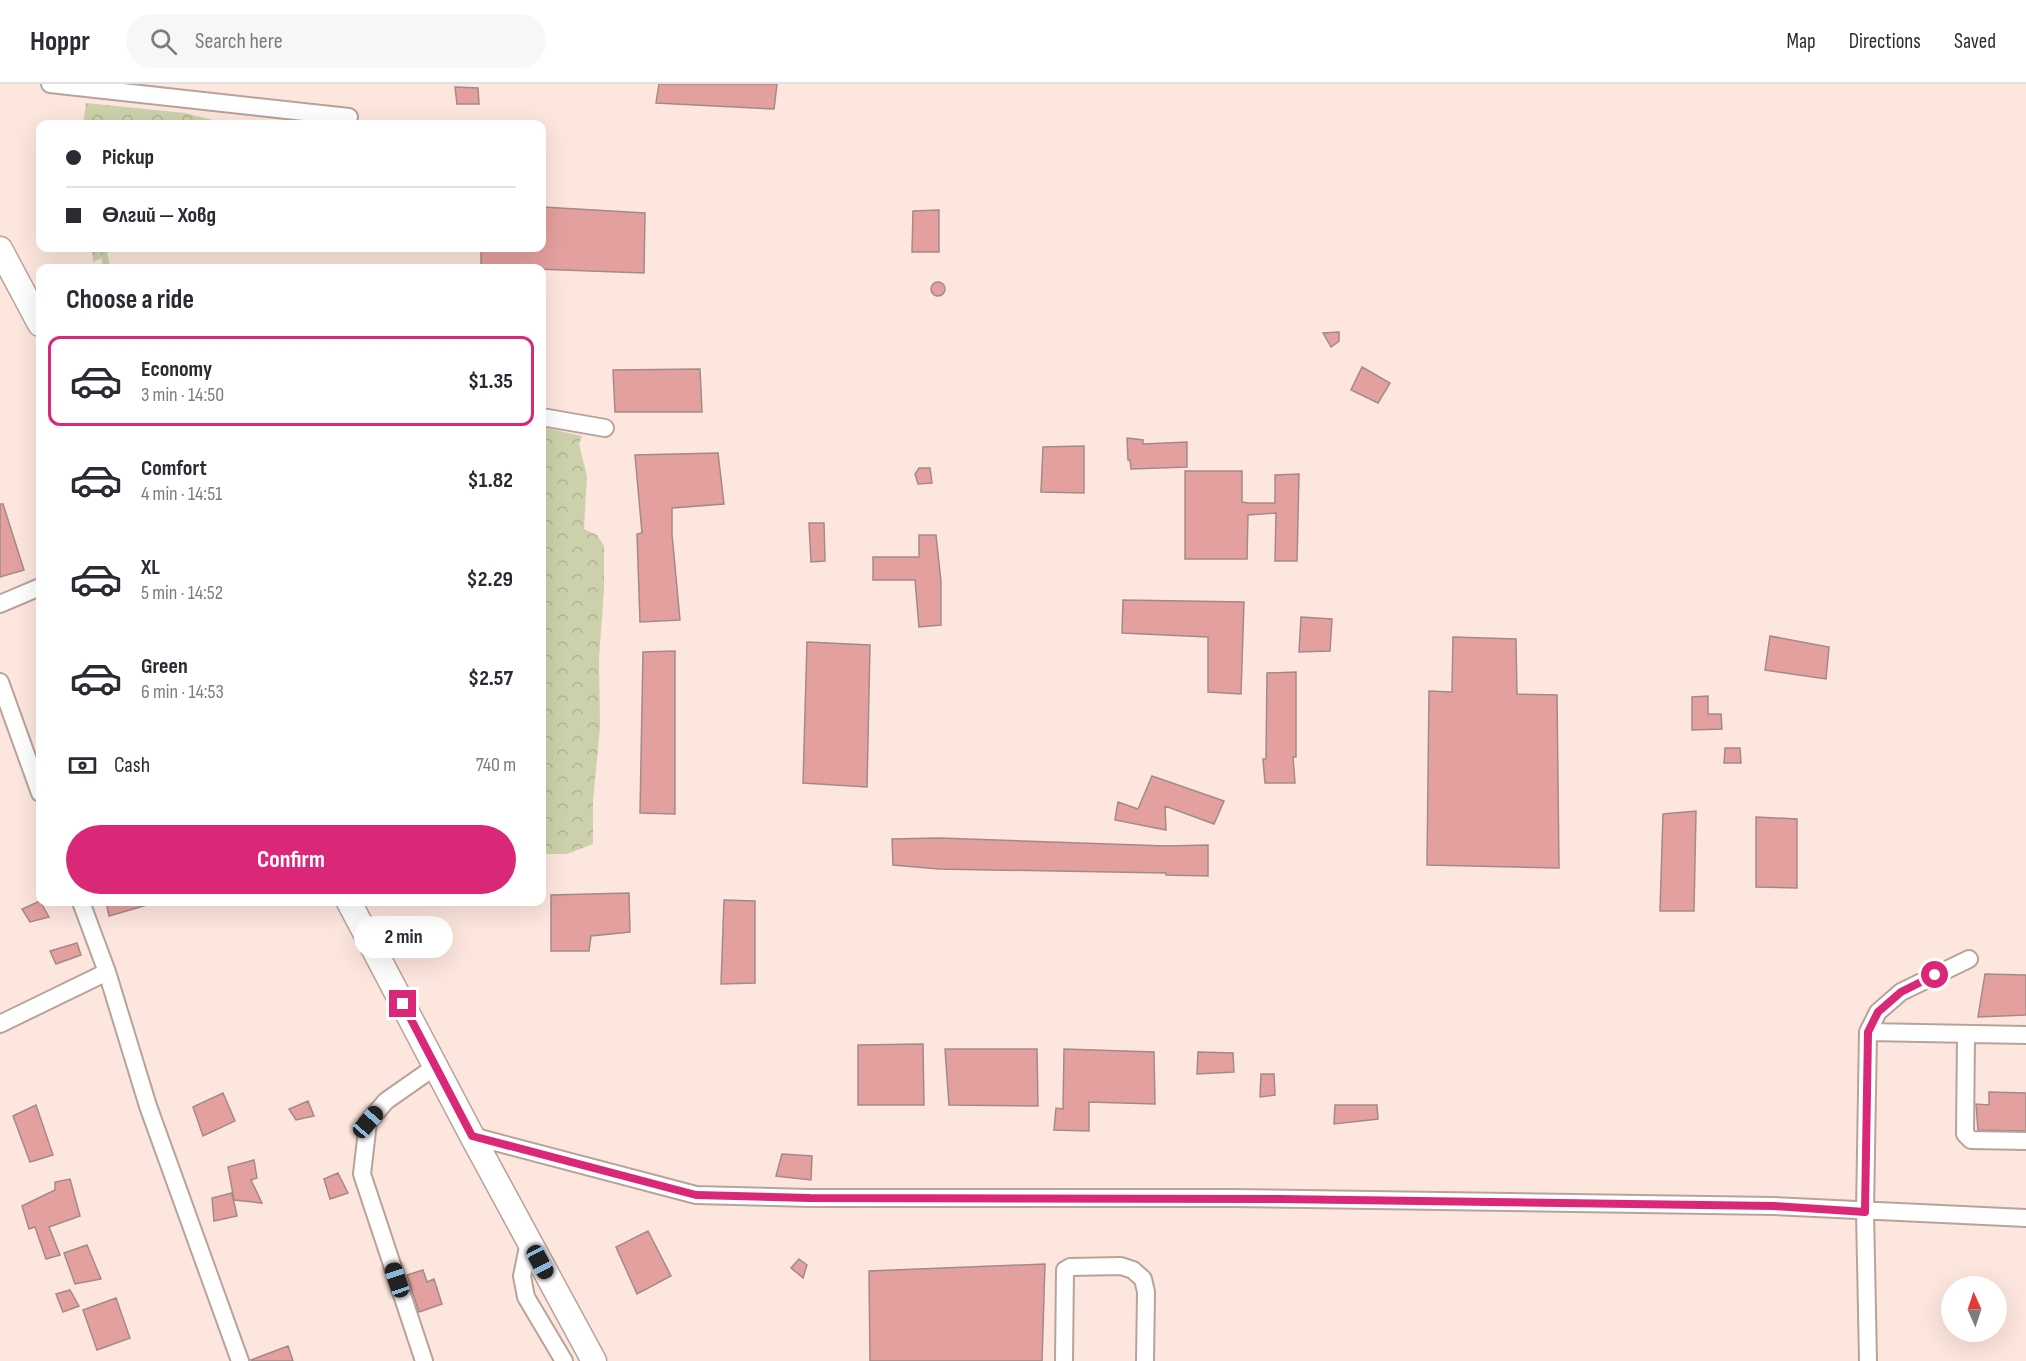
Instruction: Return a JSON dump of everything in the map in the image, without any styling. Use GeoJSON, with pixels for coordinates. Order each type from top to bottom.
{"type":"FeatureCollection","features":[{"type":"Feature","properties":{"kind":"highway"},"geometry":{"type":"LineString","coordinates":[[0,249],[36,316]]}},
{"type":"Feature","properties":{"kind":"highway"},"geometry":{"type":"LineString","coordinates":[[351,906],[594,1361]]}},
{"type":"Feature","properties":{"kind":"street"},"geometry":{"type":"LineString","coordinates":[[50,84],[349,117]]}},
{"type":"Feature","properties":{"kind":"street"},"geometry":{"type":"LineString","coordinates":[[546,418],[605,428]]}},
{"type":"Feature","properties":{"kind":"street"},"geometry":{"type":"LineString","coordinates":[[0,604],[36,589]]}},
{"type":"Feature","properties":{"kind":"street"},"geometry":{"type":"LineString","coordinates":[[0,682],[36,782]]}},
{"type":"Feature","properties":{"kind":"street"},"geometry":{"type":"LineString","coordinates":[[82,906],[107,972],[148,1107],[240,1361]]}},
{"type":"Feature","properties":{"kind":"street"},"geometry":{"type":"LineString","coordinates":[[1868,1361],[1865,1212],[1868,1032],[1878,1012],[1901,992],[1970,959]]}},
{"type":"Feature","properties":{"kind":"street"},"geometry":{"type":"LineString","coordinates":[[0,1024],[107,972]]}},
{"type":"Feature","properties":{"kind":"street"},"geometry":{"type":"LineString","coordinates":[[1868,1032],[2026,1035]]}},
{"type":"Feature","properties":{"kind":"street"},"geometry":{"type":"LineString","coordinates":[[1966,1034],[1965,1134],[1971,1140],[2026,1141]]}},
{"type":"Feature","properties":{"kind":"street"},"geometry":{"type":"LineString","coordinates":[[424,1361],[362,1174],[368,1122],[386,1101],[436,1066]]}},
{"type":"Feature","properties":{"kind":"street"},"geometry":{"type":"LineString","coordinates":[[472,1136],[696,1195],[810,1198],[1278,1199],[1774,1206],[2026,1218]]}},
{"type":"Feature","properties":{"kind":"street"},"geometry":{"type":"LineString","coordinates":[[529,1242],[522,1276],[526,1297],[564,1361]]}},
{"type":"Feature","properties":{"kind":"street"},"geometry":{"type":"LineString","coordinates":[[1064,1361],[1065,1270],[1121,1266],[1133,1270],[1143,1280],[1146,1292],[1145,1361]]}},
{"type":"Feature","properties":{"kind":"green space"},"geometry":{"type":"Polygon","coordinates":[[[86,103],[185,113],[213,120],[84,120],[86,103]]]}},
{"type":"Feature","properties":{"kind":"green space"},"geometry":{"type":"Polygon","coordinates":[[[92,252],[107,252],[109,264],[102,264],[102,258],[93,262],[92,252]]]}},
{"type":"Feature","properties":{"kind":"green space"},"geometry":{"type":"Polygon","coordinates":[[[546,428],[582,436],[579,444],[587,476],[584,529],[597,535],[604,546],[604,590],[599,658],[600,727],[593,801],[593,844],[567,854],[546,854],[546,428]]]}},
{"type":"Feature","properties":{"kind":"building"},"geometry":{"type":"Polygon","coordinates":[[[659,84],[777,84],[774,109],[656,103],[659,84]]]}},
{"type":"Feature","properties":{"kind":"building"},"geometry":{"type":"Polygon","coordinates":[[[455,87],[478,88],[479,104],[457,104],[455,87]]]}},
{"type":"Feature","properties":{"kind":"building"},"geometry":{"type":"Polygon","coordinates":[[[546,207],[645,213],[644,273],[546,269],[546,264],[481,264],[481,252],[546,252],[546,207]]]}},
{"type":"Feature","properties":{"kind":"building"},"geometry":{"type":"Polygon","coordinates":[[[939,210],[939,252],[912,252],[913,211],[939,210]]]}},
{"type":"Feature","properties":{"kind":"building"},"geometry":{"type":"Polygon","coordinates":[[[938,282],[943,284],[945,289],[943,294],[938,296],[933,294],[931,289],[933,284],[938,282]]]}},
{"type":"Feature","properties":{"kind":"building"},"geometry":{"type":"Polygon","coordinates":[[[1339,332],[1339,341],[1331,347],[1323,333],[1339,332]]]}},
{"type":"Feature","properties":{"kind":"building"},"geometry":{"type":"Polygon","coordinates":[[[1362,367],[1390,383],[1378,403],[1351,390],[1362,367]]]}},
{"type":"Feature","properties":{"kind":"building"},"geometry":{"type":"Polygon","coordinates":[[[700,369],[702,412],[615,412],[613,370],[700,369]]]}},
{"type":"Feature","properties":{"kind":"building"},"geometry":{"type":"Polygon","coordinates":[[[1127,438],[1143,440],[1143,444],[1187,442],[1187,467],[1131,469],[1130,460],[1128,460],[1127,438]]]}},
{"type":"Feature","properties":{"kind":"building"},"geometry":{"type":"Polygon","coordinates":[[[1084,446],[1084,493],[1041,492],[1043,447],[1084,446]]]}},
{"type":"Feature","properties":{"kind":"building"},"geometry":{"type":"Polygon","coordinates":[[[718,453],[724,504],[672,508],[672,534],[680,620],[640,622],[637,534],[642,533],[635,455],[718,453]]]}},
{"type":"Feature","properties":{"kind":"building"},"geometry":{"type":"Polygon","coordinates":[[[919,468],[930,468],[932,483],[918,484],[915,474],[919,468]]]}},
{"type":"Feature","properties":{"kind":"building"},"geometry":{"type":"Polygon","coordinates":[[[1185,471],[1242,471],[1242,502],[1248,503],[1275,503],[1275,475],[1299,474],[1297,561],[1275,561],[1276,513],[1248,515],[1247,559],[1185,559],[1185,471]]]}},
{"type":"Feature","properties":{"kind":"building"},"geometry":{"type":"Polygon","coordinates":[[[0,504],[3,504],[24,570],[0,577],[0,504]]]}},
{"type":"Feature","properties":{"kind":"building"},"geometry":{"type":"Polygon","coordinates":[[[809,523],[824,523],[825,561],[811,562],[809,523]]]}},
{"type":"Feature","properties":{"kind":"building"},"geometry":{"type":"Polygon","coordinates":[[[919,535],[936,535],[941,582],[941,625],[919,627],[915,580],[873,580],[873,557],[919,557],[919,535]]]}},
{"type":"Feature","properties":{"kind":"building"},"geometry":{"type":"Polygon","coordinates":[[[1123,600],[1244,602],[1241,694],[1208,692],[1208,637],[1122,633],[1123,600]]]}},
{"type":"Feature","properties":{"kind":"building"},"geometry":{"type":"Polygon","coordinates":[[[1301,617],[1332,619],[1330,651],[1299,652],[1301,617]]]}},
{"type":"Feature","properties":{"kind":"building"},"geometry":{"type":"Polygon","coordinates":[[[1770,636],[1829,647],[1826,679],[1765,670],[1770,636]]]}},
{"type":"Feature","properties":{"kind":"building"},"geometry":{"type":"Polygon","coordinates":[[[1453,637],[1516,639],[1517,694],[1557,695],[1559,868],[1427,865],[1429,691],[1452,692],[1453,637]]]}},
{"type":"Feature","properties":{"kind":"building"},"geometry":{"type":"Polygon","coordinates":[[[807,642],[870,645],[867,787],[803,783],[807,642]]]}},
{"type":"Feature","properties":{"kind":"building"},"geometry":{"type":"Polygon","coordinates":[[[675,651],[675,814],[640,813],[643,652],[675,651]]]}},
{"type":"Feature","properties":{"kind":"building"},"geometry":{"type":"Polygon","coordinates":[[[1296,672],[1296,757],[1293,757],[1295,783],[1265,783],[1263,759],[1266,759],[1267,673],[1296,672]]]}},
{"type":"Feature","properties":{"kind":"building"},"geometry":{"type":"Polygon","coordinates":[[[1708,696],[1708,714],[1721,714],[1722,729],[1692,730],[1692,697],[1708,696]]]}},
{"type":"Feature","properties":{"kind":"building"},"geometry":{"type":"Polygon","coordinates":[[[1725,748],[1740,748],[1741,763],[1724,763],[1725,748]]]}},
{"type":"Feature","properties":{"kind":"building"},"geometry":{"type":"Polygon","coordinates":[[[1152,776],[1224,801],[1214,824],[1165,806],[1166,830],[1115,820],[1118,802],[1138,809],[1152,776]]]}},
{"type":"Feature","properties":{"kind":"building"},"geometry":{"type":"Polygon","coordinates":[[[1696,811],[1694,911],[1660,911],[1663,814],[1696,811]]]}},
{"type":"Feature","properties":{"kind":"building"},"geometry":{"type":"Polygon","coordinates":[[[1756,817],[1797,819],[1797,888],[1756,887],[1756,817]]]}},
{"type":"Feature","properties":{"kind":"building"},"geometry":{"type":"Polygon","coordinates":[[[939,838],[1166,846],[1208,845],[1208,876],[1166,875],[1166,873],[939,869],[893,865],[892,839],[939,838]]]}},
{"type":"Feature","properties":{"kind":"building"},"geometry":{"type":"Polygon","coordinates":[[[629,893],[630,932],[591,936],[589,951],[551,951],[551,895],[629,893]]]}},
{"type":"Feature","properties":{"kind":"building"},"geometry":{"type":"Polygon","coordinates":[[[724,900],[755,901],[755,983],[721,984],[724,900]]]}},
{"type":"Feature","properties":{"kind":"building"},"geometry":{"type":"Polygon","coordinates":[[[36,903],[36,906],[43,906],[49,917],[30,922],[22,909],[36,903]]]}},
{"type":"Feature","properties":{"kind":"building"},"geometry":{"type":"Polygon","coordinates":[[[107,906],[144,906],[109,916],[107,906]]]}},
{"type":"Feature","properties":{"kind":"building"},"geometry":{"type":"Polygon","coordinates":[[[77,943],[81,955],[56,964],[50,951],[77,943]]]}},
{"type":"Feature","properties":{"kind":"building"},"geometry":{"type":"Polygon","coordinates":[[[1985,974],[2026,975],[2026,1015],[1978,1017],[1985,974]]]}},
{"type":"Feature","properties":{"kind":"building"},"geometry":{"type":"Polygon","coordinates":[[[923,1044],[924,1105],[858,1105],[858,1045],[923,1044]]]}},
{"type":"Feature","properties":{"kind":"building"},"geometry":{"type":"Polygon","coordinates":[[[945,1049],[1037,1049],[1038,1106],[949,1105],[945,1049]]]}},
{"type":"Feature","properties":{"kind":"building"},"geometry":{"type":"Polygon","coordinates":[[[1064,1049],[1154,1052],[1155,1104],[1089,1102],[1089,1131],[1054,1130],[1056,1108],[1063,1109],[1064,1049]]]}},
{"type":"Feature","properties":{"kind":"building"},"geometry":{"type":"Polygon","coordinates":[[[1198,1052],[1233,1053],[1234,1072],[1197,1074],[1198,1052]]]}},
{"type":"Feature","properties":{"kind":"building"},"geometry":{"type":"Polygon","coordinates":[[[1261,1074],[1274,1074],[1275,1095],[1260,1097],[1261,1074]]]}},
{"type":"Feature","properties":{"kind":"building"},"geometry":{"type":"Polygon","coordinates":[[[1989,1092],[2026,1093],[2026,1131],[1978,1130],[1976,1104],[1989,1105],[1989,1092]]]}},
{"type":"Feature","properties":{"kind":"building"},"geometry":{"type":"Polygon","coordinates":[[[223,1093],[235,1121],[203,1136],[193,1107],[223,1093]]]}},
{"type":"Feature","properties":{"kind":"building"},"geometry":{"type":"Polygon","coordinates":[[[308,1101],[314,1116],[296,1120],[289,1109],[308,1101]]]}},
{"type":"Feature","properties":{"kind":"building"},"geometry":{"type":"Polygon","coordinates":[[[36,1105],[53,1155],[30,1162],[13,1116],[36,1105]]]}},
{"type":"Feature","properties":{"kind":"building"},"geometry":{"type":"Polygon","coordinates":[[[1335,1105],[1377,1105],[1378,1119],[1334,1124],[1335,1105]]]}},
{"type":"Feature","properties":{"kind":"building"},"geometry":{"type":"Polygon","coordinates":[[[782,1154],[812,1156],[811,1180],[776,1176],[782,1154]]]}},
{"type":"Feature","properties":{"kind":"building"},"geometry":{"type":"Polygon","coordinates":[[[254,1160],[257,1178],[251,1180],[262,1203],[234,1200],[228,1167],[254,1160]]]}},
{"type":"Feature","properties":{"kind":"building"},"geometry":{"type":"Polygon","coordinates":[[[338,1173],[348,1193],[330,1199],[324,1179],[338,1173]]]}},
{"type":"Feature","properties":{"kind":"building"},"geometry":{"type":"Polygon","coordinates":[[[70,1179],[80,1216],[49,1227],[60,1255],[46,1259],[35,1227],[29,1229],[22,1206],[55,1190],[55,1182],[70,1179]]]}},
{"type":"Feature","properties":{"kind":"building"},"geometry":{"type":"Polygon","coordinates":[[[232,1193],[237,1216],[214,1221],[212,1198],[232,1193]]]}},
{"type":"Feature","properties":{"kind":"building"},"geometry":{"type":"Polygon","coordinates":[[[648,1231],[671,1276],[637,1294],[616,1247],[648,1231]]]}},
{"type":"Feature","properties":{"kind":"building"},"geometry":{"type":"Polygon","coordinates":[[[87,1245],[101,1279],[75,1284],[64,1253],[87,1245]]]}},
{"type":"Feature","properties":{"kind":"building"},"geometry":{"type":"Polygon","coordinates":[[[799,1259],[807,1265],[803,1278],[791,1268],[799,1259]]]}},
{"type":"Feature","properties":{"kind":"building"},"geometry":{"type":"Polygon","coordinates":[[[1045,1264],[1042,1361],[870,1361],[869,1271],[1045,1264]]]}},
{"type":"Feature","properties":{"kind":"building"},"geometry":{"type":"Polygon","coordinates":[[[423,1270],[427,1282],[434,1279],[442,1304],[419,1312],[407,1275],[423,1270]]]}},
{"type":"Feature","properties":{"kind":"building"},"geometry":{"type":"Polygon","coordinates":[[[70,1290],[79,1306],[63,1312],[56,1294],[70,1290]]]}},
{"type":"Feature","properties":{"kind":"building"},"geometry":{"type":"Polygon","coordinates":[[[116,1298],[130,1338],[97,1350],[83,1310],[116,1298]]]}},
{"type":"Feature","properties":{"kind":"building"},"geometry":{"type":"Polygon","coordinates":[[[288,1346],[293,1361],[251,1360],[288,1346]]]}},
{"type":"Feature","properties":{"kind":"route"},"geometry":{"type":"LineString","coordinates":[[403,1004],[472,1136],[696,1195],[810,1198],[1231,1198],[1774,1206],[1865,1212],[1868,1032],[1878,1012],[1901,992],[1935,975]]}}]}
